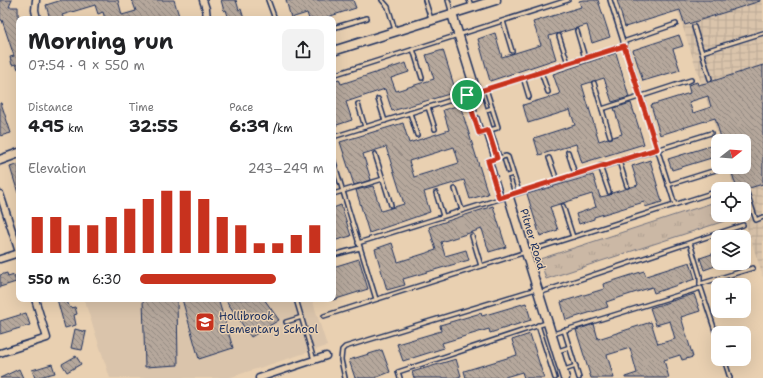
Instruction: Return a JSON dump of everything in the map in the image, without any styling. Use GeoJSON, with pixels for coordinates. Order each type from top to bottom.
{"type":"FeatureCollection","features":[{"type":"Feature","properties":{"kind":"street"},"geometry":{"type":"LineString","coordinates":[[36,0],[35,10],[36,16]]}},
{"type":"Feature","properties":{"kind":"street"},"geometry":{"type":"LineString","coordinates":[[203,0],[207,16]]}},
{"type":"Feature","properties":{"kind":"street"},"geometry":{"type":"LineString","coordinates":[[336,50],[452,14],[470,4],[496,0]]}},
{"type":"Feature","properties":{"kind":"street","name":"Pitner Road"},"geometry":{"type":"LineString","coordinates":[[452,14],[564,374]]}},
{"type":"Feature","properties":{"kind":"street"},"geometry":{"type":"LineString","coordinates":[[0,160],[16,154]]}},
{"type":"Feature","properties":{"kind":"street"},"geometry":{"type":"LineString","coordinates":[[0,194],[16,243]]}},
{"type":"Feature","properties":{"kind":"street"},"geometry":{"type":"LineString","coordinates":[[0,259],[16,253]]}},
{"type":"Feature","properties":{"kind":"street"},"geometry":{"type":"LineString","coordinates":[[0,353],[47,338],[36,302]]}},
{"type":"Feature","properties":{"kind":"street"},"geometry":{"type":"LineString","coordinates":[[261,378],[326,356]]}},
{"type":"Feature","properties":{"kind":"lane"},"geometry":{"type":"LineString","coordinates":[[268,0],[273,16]]}},
{"type":"Feature","properties":{"kind":"lane"},"geometry":{"type":"LineString","coordinates":[[382,0],[388,7],[396,32]]}},
{"type":"Feature","properties":{"kind":"lane"},"geometry":{"type":"LineString","coordinates":[[425,0],[431,21]]}},
{"type":"Feature","properties":{"kind":"lane"},"geometry":{"type":"LineString","coordinates":[[448,0],[452,14]]}},
{"type":"Feature","properties":{"kind":"lane"},"geometry":{"type":"LineString","coordinates":[[336,74],[568,0]]}},
{"type":"Feature","properties":{"kind":"lane"},"geometry":{"type":"LineString","coordinates":[[610,0],[675,205]]}},
{"type":"Feature","properties":{"kind":"lane"},"geometry":{"type":"LineString","coordinates":[[336,27],[367,18]]}},
{"type":"Feature","properties":{"kind":"lane"},"geometry":{"type":"LineString","coordinates":[[503,21],[512,51]]}},
{"type":"Feature","properties":{"kind":"lane"},"geometry":{"type":"LineString","coordinates":[[336,136],[568,64],[676,24]]}},
{"type":"Feature","properties":{"kind":"lane"},"geometry":{"type":"LineString","coordinates":[[694,27],[710,79]]}},
{"type":"Feature","properties":{"kind":"lane"},"geometry":{"type":"LineString","coordinates":[[577,31],[585,58]]}},
{"type":"Feature","properties":{"kind":"lane"},"geometry":{"type":"LineString","coordinates":[[702,52],[763,34]]}},
{"type":"Feature","properties":{"kind":"lane"},"geometry":{"type":"LineString","coordinates":[[559,36],[568,64]]}},
{"type":"Feature","properties":{"kind":"lane"},"geometry":{"type":"LineString","coordinates":[[413,50],[422,78]]}},
{"type":"Feature","properties":{"kind":"lane"},"geometry":{"type":"LineString","coordinates":[[542,72],[548,92]]}},
{"type":"Feature","properties":{"kind":"lane"},"geometry":{"type":"LineString","coordinates":[[523,78],[529,97]]}},
{"type":"Feature","properties":{"kind":"lane"},"geometry":{"type":"LineString","coordinates":[[602,108],[692,80]]}},
{"type":"Feature","properties":{"kind":"lane"},"geometry":{"type":"LineString","coordinates":[[594,83],[610,136]]}},
{"type":"Feature","properties":{"kind":"lane"},"geometry":{"type":"LineString","coordinates":[[467,95],[479,133],[497,128],[498,127],[486,89]]}},
{"type":"Feature","properties":{"kind":"lane"},"geometry":{"type":"LineString","coordinates":[[378,99],[385,121]]}},
{"type":"Feature","properties":{"kind":"lane"},"geometry":{"type":"LineString","coordinates":[[358,104],[365,127]]}},
{"type":"Feature","properties":{"kind":"lane"},"geometry":{"type":"LineString","coordinates":[[428,107],[435,129]]}},
{"type":"Feature","properties":{"kind":"lane"},"geometry":{"type":"LineString","coordinates":[[473,114],[492,108]]}},
{"type":"Feature","properties":{"kind":"lane"},"geometry":{"type":"LineString","coordinates":[[410,113],[417,135]]}},
{"type":"Feature","properties":{"kind":"lane"},"geometry":{"type":"LineString","coordinates":[[358,243],[711,132]]}},
{"type":"Feature","properties":{"kind":"lane"},"geometry":{"type":"LineString","coordinates":[[568,152],[575,174]]}},
{"type":"Feature","properties":{"kind":"lane"},"geometry":{"type":"LineString","coordinates":[[375,154],[391,205]]}},
{"type":"Feature","properties":{"kind":"lane"},"geometry":{"type":"LineString","coordinates":[[499,198],[488,161],[497,158],[508,157],[519,192]]}},
{"type":"Feature","properties":{"kind":"lane"},"geometry":{"type":"LineString","coordinates":[[549,158],[557,180]]}},
{"type":"Feature","properties":{"kind":"lane"},"geometry":{"type":"LineString","coordinates":[[619,161],[627,186]]}},
{"type":"Feature","properties":{"kind":"lane"},"geometry":{"type":"LineString","coordinates":[[600,166],[609,192]]}},
{"type":"Feature","properties":{"kind":"lane"},"geometry":{"type":"LineString","coordinates":[[336,169],[376,299]]}},
{"type":"Feature","properties":{"kind":"lane"},"geometry":{"type":"LineString","coordinates":[[668,185],[711,172]]}},
{"type":"Feature","properties":{"kind":"lane"},"geometry":{"type":"LineString","coordinates":[[494,180],[514,174]]}},
{"type":"Feature","properties":{"kind":"lane"},"geometry":{"type":"LineString","coordinates":[[336,193],[383,179]]}},
{"type":"Feature","properties":{"kind":"lane"},"geometry":{"type":"LineString","coordinates":[[455,189],[462,210]]}},
{"type":"Feature","properties":{"kind":"lane"},"geometry":{"type":"LineString","coordinates":[[436,193],[443,216]]}},
{"type":"Feature","properties":{"kind":"lane"},"geometry":{"type":"LineString","coordinates":[[324,316],[711,194]]}},
{"type":"Feature","properties":{"kind":"lane"},"geometry":{"type":"LineString","coordinates":[[751,205],[756,220],[763,217]]}},
{"type":"Feature","properties":{"kind":"lane"},"geometry":{"type":"LineString","coordinates":[[563,206],[572,237]]}},
{"type":"Feature","properties":{"kind":"lane"},"geometry":{"type":"LineString","coordinates":[[345,378],[341,360],[342,350],[345,348],[538,291],[743,225]]}},
{"type":"Feature","properties":{"kind":"lane"},"geometry":{"type":"LineString","coordinates":[[472,236],[481,266]]}},
{"type":"Feature","properties":{"kind":"lane"},"geometry":{"type":"LineString","coordinates":[[690,243],[714,326]]}},
{"type":"Feature","properties":{"kind":"lane"},"geometry":{"type":"LineString","coordinates":[[336,254],[360,248]]}},
{"type":"Feature","properties":{"kind":"lane"},"geometry":{"type":"LineString","coordinates":[[552,334],[753,268]]}},
{"type":"Feature","properties":{"kind":"lane"},"geometry":{"type":"LineString","coordinates":[[297,302],[314,360]]}},
{"type":"Feature","properties":{"kind":"lane"},"geometry":{"type":"LineString","coordinates":[[286,322],[302,317]]}},
{"type":"Feature","properties":{"kind":"lane"},"geometry":{"type":"LineString","coordinates":[[400,378],[398,372],[548,322]]}},
{"type":"Feature","properties":{"kind":"lane"},"geometry":{"type":"LineString","coordinates":[[538,325],[555,378]]}},
{"type":"Feature","properties":{"kind":"lane"},"geometry":{"type":"LineString","coordinates":[[564,330],[580,378]]}},
{"type":"Feature","properties":{"kind":"lane"},"geometry":{"type":"LineString","coordinates":[[545,346],[557,351],[570,347]]}},
{"type":"Feature","properties":{"kind":"lane"},"geometry":{"type":"LineString","coordinates":[[550,363],[557,351]]}},
{"type":"Feature","properties":{"kind":"lane"},"geometry":{"type":"LineString","coordinates":[[564,374],[576,366]]}},
{"type":"Feature","properties":{"kind":"lane"},"geometry":{"type":"LineString","coordinates":[[726,366],[730,378]]}},
{"type":"Feature","properties":{"kind":"shaded area"},"geometry":{"type":"Polygon","coordinates":[[[674,0],[763,0],[763,277],[751,240],[751,230],[748,230],[745,222],[751,222],[751,182],[733,182],[730,174],[751,174],[751,134],[718,134],[674,0]]]}},
{"type":"Feature","properties":{"kind":"shaded area","name":"Hollibrook Elementary School"},"geometry":{"type":"Polygon","coordinates":[[[85,302],[313,302],[327,346],[228,378],[110,378],[85,302]]]}},
{"type":"Feature","properties":{"kind":"green space"},"geometry":{"type":"Polygon","coordinates":[[[711,203],[711,222],[721,222],[546,279],[540,259],[711,203]]]}},
{"type":"Feature","properties":{"kind":"building"},"geometry":{"type":"Polygon","coordinates":[[[0,0],[12,0],[9,7],[18,7],[18,16],[16,16],[16,64],[12,65],[10,57],[14,56],[2,20],[0,20],[0,0]]]}},
{"type":"Feature","properties":{"kind":"building"},"geometry":{"type":"Polygon","coordinates":[[[62,0],[118,0],[122,15],[136,11],[132,0],[174,0],[179,16],[104,16],[103,12],[98,14],[95,5],[62,16],[49,16],[46,5],[62,0]]]}},
{"type":"Feature","properties":{"kind":"building"},"geometry":{"type":"Polygon","coordinates":[[[221,0],[236,0],[239,10],[241,9],[243,16],[228,16],[226,10],[224,11],[221,0]]]}},
{"type":"Feature","properties":{"kind":"building"},"geometry":{"type":"Polygon","coordinates":[[[286,0],[353,0],[356,8],[331,16],[308,16],[307,13],[297,16],[290,16],[286,0]]]}},
{"type":"Feature","properties":{"kind":"building"},"geometry":{"type":"Polygon","coordinates":[[[598,0],[610,37],[592,43],[587,25],[549,36],[556,59],[490,81],[478,39],[495,33],[502,57],[541,45],[533,22],[581,7],[579,1],[598,0]]]}},
{"type":"Feature","properties":{"kind":"building"},"geometry":{"type":"Polygon","coordinates":[[[617,0],[760,1],[685,25],[680,10],[625,27],[617,0]]]}},
{"type":"Feature","properties":{"kind":"building"},"geometry":{"type":"Polygon","coordinates":[[[679,35],[683,46],[673,49],[680,70],[643,81],[633,50],[679,35]]]}},
{"type":"Feature","properties":{"kind":"building"},"geometry":{"type":"Polygon","coordinates":[[[443,50],[456,92],[392,111],[385,89],[346,102],[352,120],[336,125],[336,80],[339,79],[341,84],[406,63],[409,72],[391,78],[396,91],[434,79],[426,55],[443,50]]]}},
{"type":"Feature","properties":{"kind":"building"},"geometry":{"type":"Polygon","coordinates":[[[616,53],[629,97],[612,102],[604,78],[582,85],[599,141],[608,138],[610,139],[622,134],[614,108],[631,103],[644,144],[582,163],[576,144],[539,155],[534,138],[575,125],[570,110],[528,123],[523,105],[560,94],[553,74],[616,53]]]}},
{"type":"Feature","properties":{"kind":"building"},"geometry":{"type":"Polygon","coordinates":[[[763,65],[763,184],[751,188],[751,182],[735,182],[732,174],[751,174],[751,134],[720,134],[715,118],[660,135],[651,105],[690,93],[688,85],[697,82],[698,85],[763,65]],[[708,96],[689,102],[693,113],[711,107],[708,96]]]}},
{"type":"Feature","properties":{"kind":"building"},"geometry":{"type":"Polygon","coordinates":[[[0,103],[11,133],[0,136],[0,103]]]}},
{"type":"Feature","properties":{"kind":"building"},"geometry":{"type":"Polygon","coordinates":[[[460,105],[488,194],[470,199],[464,180],[424,192],[430,212],[369,233],[356,190],[373,186],[381,211],[404,204],[386,147],[363,154],[371,180],[354,185],[340,142],[403,123],[409,143],[449,130],[443,110],[460,105]],[[454,147],[409,161],[414,177],[459,163],[454,147]]]}},
{"type":"Feature","properties":{"kind":"building"},"geometry":{"type":"Polygon","coordinates":[[[711,146],[711,158],[672,170],[668,159],[711,146]]]}},
{"type":"Feature","properties":{"kind":"building"},"geometry":{"type":"Polygon","coordinates":[[[650,160],[662,202],[645,207],[644,202],[594,217],[594,219],[579,224],[576,214],[596,207],[592,194],[550,207],[558,230],[540,236],[527,194],[593,175],[600,197],[610,195],[612,193],[638,185],[632,166],[650,160]]]}},
{"type":"Feature","properties":{"kind":"building"},"geometry":{"type":"Polygon","coordinates":[[[16,165],[16,186],[10,167],[16,165]]]}},
{"type":"Feature","properties":{"kind":"building"},"geometry":{"type":"Polygon","coordinates":[[[341,205],[351,236],[336,240],[336,207],[341,205]]]}},
{"type":"Feature","properties":{"kind":"building"},"geometry":{"type":"Polygon","coordinates":[[[493,206],[506,247],[489,252],[482,229],[441,242],[445,256],[466,250],[469,260],[403,279],[405,285],[387,290],[375,249],[392,243],[398,262],[436,250],[429,227],[493,206]]]}},
{"type":"Feature","properties":{"kind":"building"},"geometry":{"type":"Polygon","coordinates":[[[711,254],[711,268],[704,270],[700,258],[711,254]]]}},
{"type":"Feature","properties":{"kind":"building"},"geometry":{"type":"Polygon","coordinates":[[[359,259],[368,289],[336,299],[336,266],[359,259]]]}},
{"type":"Feature","properties":{"kind":"building"},"geometry":{"type":"Polygon","coordinates":[[[690,262],[695,279],[654,293],[652,287],[606,302],[608,307],[566,320],[561,302],[604,289],[603,284],[644,271],[646,276],[690,262]]]}},
{"type":"Feature","properties":{"kind":"building"},"geometry":{"type":"Polygon","coordinates":[[[7,273],[8,277],[14,275],[16,282],[0,287],[0,275],[7,273]]]}},
{"type":"Feature","properties":{"kind":"building"},"geometry":{"type":"Polygon","coordinates":[[[694,294],[700,311],[681,317],[693,357],[682,360],[680,355],[664,360],[669,378],[625,378],[637,373],[630,348],[607,355],[614,378],[591,378],[576,330],[594,324],[598,339],[651,322],[658,344],[675,339],[670,321],[656,325],[650,308],[694,294]]]}},
{"type":"Feature","properties":{"kind":"building"},"geometry":{"type":"Polygon","coordinates":[[[58,302],[67,302],[70,308],[75,307],[77,314],[74,315],[76,325],[65,328],[58,302]]]}},
{"type":"Feature","properties":{"kind":"building"},"geometry":{"type":"Polygon","coordinates":[[[143,302],[177,302],[178,365],[145,367],[143,302]]]}},
{"type":"Feature","properties":{"kind":"building"},"geometry":{"type":"Polygon","coordinates":[[[183,302],[219,302],[233,348],[199,359],[183,302]]]}},
{"type":"Feature","properties":{"kind":"building"},"geometry":{"type":"Polygon","coordinates":[[[227,302],[266,302],[279,320],[251,337],[227,302]]]}},
{"type":"Feature","properties":{"kind":"building"},"geometry":{"type":"Polygon","coordinates":[[[526,303],[531,320],[490,333],[489,329],[442,343],[444,348],[403,361],[397,344],[441,331],[440,325],[481,313],[482,316],[526,303]]]}},
{"type":"Feature","properties":{"kind":"building"},"geometry":{"type":"Polygon","coordinates":[[[26,313],[30,325],[0,334],[0,321],[26,313]]]}},
{"type":"Feature","properties":{"kind":"building"},"geometry":{"type":"Polygon","coordinates":[[[75,329],[86,332],[82,350],[71,348],[75,329]]]}},
{"type":"Feature","properties":{"kind":"building"},"geometry":{"type":"Polygon","coordinates":[[[530,334],[544,378],[524,378],[522,372],[502,378],[466,378],[464,371],[517,355],[512,340],[530,334]]]}},
{"type":"Feature","properties":{"kind":"building"},"geometry":{"type":"Polygon","coordinates":[[[382,350],[390,372],[375,378],[355,378],[349,360],[382,350]]]}},
{"type":"Feature","properties":{"kind":"building"},"geometry":{"type":"Polygon","coordinates":[[[76,356],[81,364],[67,372],[62,364],[76,356]]]}},
{"type":"Feature","properties":{"kind":"building"},"geometry":{"type":"Polygon","coordinates":[[[456,359],[461,376],[455,378],[414,378],[412,372],[456,359]]]}},
{"type":"Feature","properties":{"kind":"building"},"geometry":{"type":"Polygon","coordinates":[[[52,364],[55,373],[35,378],[32,370],[52,364]]]}},
{"type":"Feature","properties":{"kind":"building"},"geometry":{"type":"Polygon","coordinates":[[[19,369],[23,378],[0,378],[19,369]]]}},
{"type":"Feature","properties":{"kind":"place","name":"Hollibrook Elementary School"},"geometry":{"type":"Point","coordinates":[205,322]}},
{"type":"Feature","properties":{"kind":"route"},"geometry":{"type":"LineString","coordinates":[[624,46],[657,149],[499,198],[488,161],[497,158],[488,130],[479,133],[467,95],[624,46]]}}]}
